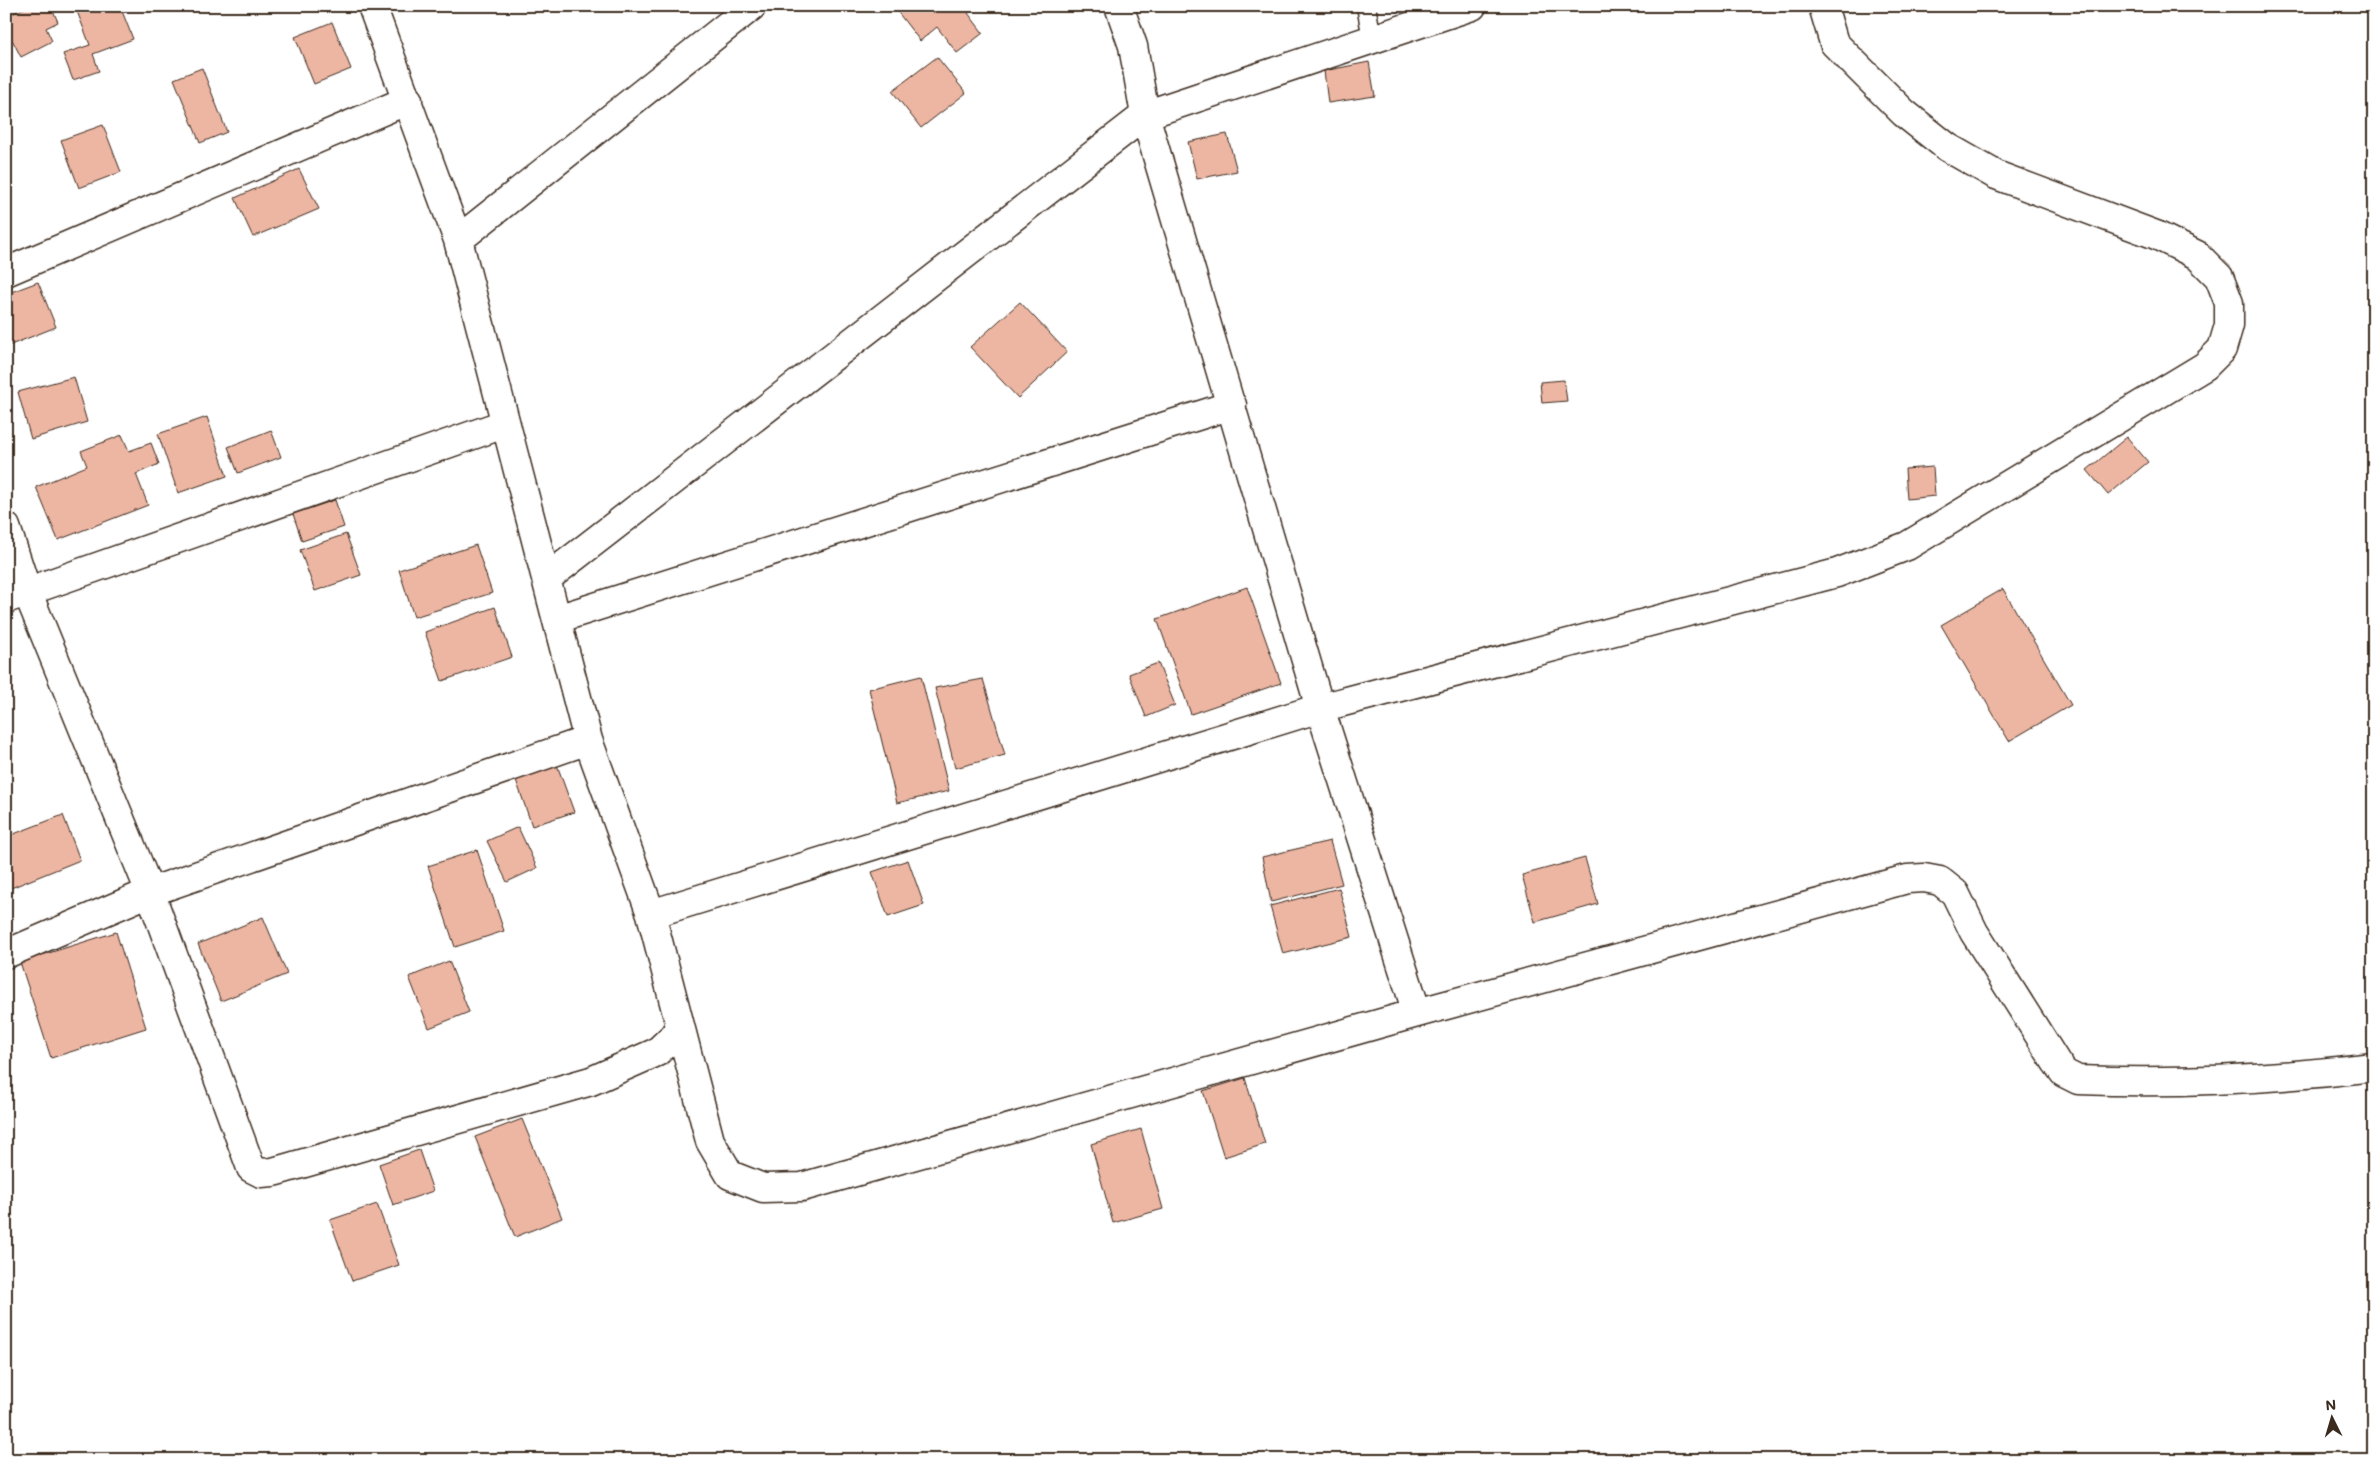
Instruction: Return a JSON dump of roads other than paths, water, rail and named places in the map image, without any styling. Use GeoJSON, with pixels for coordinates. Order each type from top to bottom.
{"type":"FeatureCollection","features":[{"type":"Feature","properties":{"kind":"street"},"geometry":{"type":"LineString","coordinates":[[372,6],[458,240],[504,424],[588,740],[650,914],[710,1141],[730,1175],[763,1188],[802,1188],[1417,1013],[1908,879],[1924,878],[1940,881],[1955,893],[1974,932],[2056,1062],[2064,1073],[2078,1080],[2215,1081],[2296,1077],[2374,1067]]}},
{"type":"Feature","properties":{"kind":"street"},"geometry":{"type":"LineString","coordinates":[[458,240],[752,6]]}},
{"type":"Feature","properties":{"kind":"street"},"geometry":{"type":"LineString","coordinates":[[1119,6],[1133,46],[1145,115],[1320,708],[1417,1013]]}},
{"type":"Feature","properties":{"kind":"street"},"geometry":{"type":"LineString","coordinates":[[546,580],[1145,115],[1472,6]]}},
{"type":"Feature","properties":{"kind":"street"},"geometry":{"type":"LineString","coordinates":[[650,914],[1320,708],[1837,573],[1898,549],[2205,366],[2222,349],[2229,325],[2228,303],[2219,277],[2197,255],[2156,235],[1996,175],[1947,147],[1904,113],[1834,43],[1823,6]]}},
{"type":"Feature","properties":{"kind":"street"},"geometry":{"type":"LineString","coordinates":[[6,272],[408,100]]}},
{"type":"Feature","properties":{"kind":"street"},"geometry":{"type":"LineString","coordinates":[[557,619],[1232,405]]}},
{"type":"Feature","properties":{"kind":"street"},"geometry":{"type":"LineString","coordinates":[[17,595],[504,424]]}},
{"type":"Feature","properties":{"kind":"street"},"geometry":{"type":"LineString","coordinates":[[6,527],[17,595],[150,892],[251,1168],[261,1173],[273,1172],[591,1080],[657,1052],[680,1030]]}},
{"type":"Feature","properties":{"kind":"street"},"geometry":{"type":"LineString","coordinates":[[6,954],[150,892],[588,740]]}},
{"type":"Feature","properties":{"kind":"lane"},"geometry":{"type":"LineString","coordinates":[[1366,6],[1372,38]]}}]}
